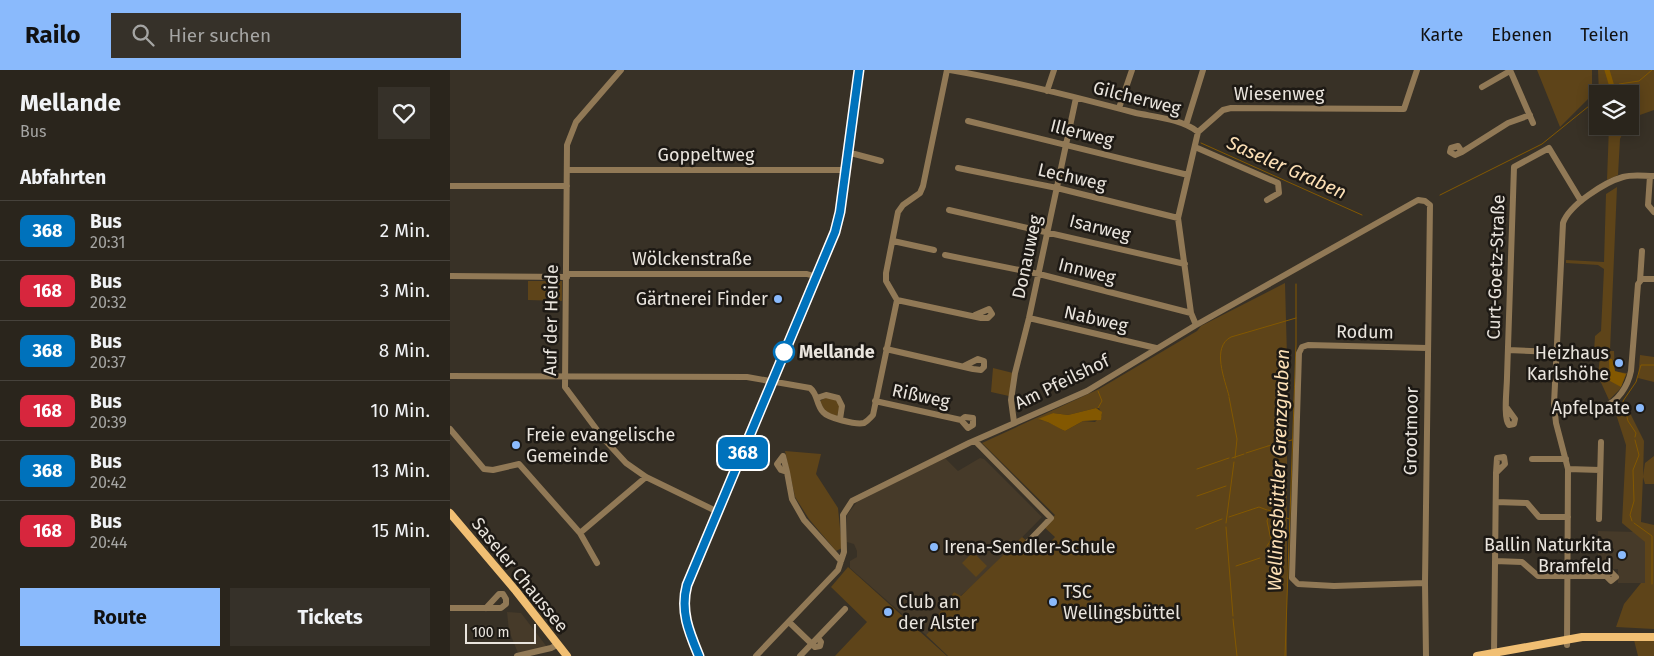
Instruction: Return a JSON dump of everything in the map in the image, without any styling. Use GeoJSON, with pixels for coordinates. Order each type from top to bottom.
{"type":"FeatureCollection","features":[{"type":"Feature","properties":{"kind":"main road","name":"Saseler Chaussee"},"geometry":{"type":"LineString","coordinates":[[450,513],[516,591],[567,656]]}},
{"type":"Feature","properties":{"kind":"main road"},"geometry":{"type":"LineString","coordinates":[[1477,656],[1592,639],[1628,636],[1654,637]]}},
{"type":"Feature","properties":{"kind":"street","name":"Auf der Heide"},"geometry":{"type":"LineString","coordinates":[[621,70],[576,122],[567,145],[566,387],[602,438],[626,463],[646,477],[718,512]]}},
{"type":"Feature","properties":{"kind":"street"},"geometry":{"type":"LineString","coordinates":[[699,656],[686,621],[684,598],[690,577],[772,380],[829,250],[840,212],[859,70]]}},
{"type":"Feature","properties":{"kind":"street"},"geometry":{"type":"LineString","coordinates":[[450,376],[747,377],[810,388],[817,398],[822,412],[830,418],[864,423],[873,415],[897,300],[886,281],[886,273],[898,212],[920,193],[949,70]]}},
{"type":"Feature","properties":{"kind":"street","name":"Gilcherweg"},"geometry":{"type":"LineString","coordinates":[[949,70],[987,73],[1047,91],[1186,125],[1198,132]]}},
{"type":"Feature","properties":{"kind":"street"},"geometry":{"type":"LineString","coordinates":[[1047,91],[1054,70]]}},
{"type":"Feature","properties":{"kind":"street"},"geometry":{"type":"LineString","coordinates":[[1119,108],[1132,70]]}},
{"type":"Feature","properties":{"kind":"street"},"geometry":{"type":"LineString","coordinates":[[1186,125],[1204,70]]}},
{"type":"Feature","properties":{"kind":"street","name":"Wiesenweg"},"geometry":{"type":"LineString","coordinates":[[1198,132],[1223,110],[1231,108],[1404,109],[1417,70]]}},
{"type":"Feature","properties":{"kind":"street"},"geometry":{"type":"LineString","coordinates":[[1482,87],[1510,71],[1533,123]]}},
{"type":"Feature","properties":{"kind":"street","name":"Donauweg"},"geometry":{"type":"LineString","coordinates":[[1014,422],[1011,400],[1015,373],[1030,318],[1076,98]]}},
{"type":"Feature","properties":{"kind":"street"},"geometry":{"type":"LineString","coordinates":[[1462,152],[1508,123],[1530,114]]}},
{"type":"Feature","properties":{"kind":"street","name":"Illerweg"},"geometry":{"type":"LineString","coordinates":[[968,121],[1188,175]]}},
{"type":"Feature","properties":{"kind":"street"},"geometry":{"type":"LineString","coordinates":[[1196,325],[1191,313],[1178,218],[1198,132]]}},
{"type":"Feature","properties":{"kind":"street"},"geometry":{"type":"LineString","coordinates":[[1195,147],[1278,183],[1279,193],[1267,200]]}},
{"type":"Feature","properties":{"kind":"street","name":"Curt-Goetz-Straße"},"geometry":{"type":"LineString","coordinates":[[1507,408],[1514,167],[1549,148],[1581,201]]}},
{"type":"Feature","properties":{"kind":"street"},"geometry":{"type":"LineString","coordinates":[[847,152],[881,161]]}},
{"type":"Feature","properties":{"kind":"street","name":"Lechweg"},"geometry":{"type":"LineString","coordinates":[[958,168],[1057,188],[1178,218]]}},
{"type":"Feature","properties":{"kind":"street","name":"Goppeltweg"},"geometry":{"type":"LineString","coordinates":[[567,170],[845,170]]}},
{"type":"Feature","properties":{"kind":"street"},"geometry":{"type":"LineString","coordinates":[[1567,642],[1568,469],[1556,423],[1554,407],[1563,223],[1567,213],[1581,201],[1622,177],[1652,176],[1648,205],[1654,212]]}},
{"type":"Feature","properties":{"kind":"street"},"geometry":{"type":"LineString","coordinates":[[450,186],[567,186]]}},
{"type":"Feature","properties":{"kind":"street","name":"Am Pfeilshof"},"geometry":{"type":"LineString","coordinates":[[756,656],[838,570],[844,552],[843,515],[852,501],[1014,422],[1087,391],[1156,348],[1418,200],[1425,201],[1430,206]]}},
{"type":"Feature","properties":{"kind":"street","name":"Grootmoor"},"geometry":{"type":"LineString","coordinates":[[1426,656],[1424,583],[1430,206]]}},
{"type":"Feature","properties":{"kind":"street","name":"Isarweg"},"geometry":{"type":"LineString","coordinates":[[949,210],[1048,231],[1185,264]]}},
{"type":"Feature","properties":{"kind":"street"},"geometry":{"type":"LineString","coordinates":[[893,241],[934,250]]}},
{"type":"Feature","properties":{"kind":"street"},"geometry":{"type":"LineString","coordinates":[[1554,407],[1603,407],[1613,402],[1623,390],[1630,375],[1633,357],[1637,285],[1640,281],[1642,251]]}},
{"type":"Feature","properties":{"kind":"street","name":"Innweg"},"geometry":{"type":"LineString","coordinates":[[945,255],[1039,274],[1191,313]]}},
{"type":"Feature","properties":{"kind":"street","name":"Wölckenstraße"},"geometry":{"type":"LineString","coordinates":[[450,276],[807,274],[817,277]]}},
{"type":"Feature","properties":{"kind":"street"},"geometry":{"type":"LineString","coordinates":[[1640,281],[1654,279]]}},
{"type":"Feature","properties":{"kind":"street"},"geometry":{"type":"LineString","coordinates":[[897,300],[975,315]]}},
{"type":"Feature","properties":{"kind":"street","name":"Nabweg"},"geometry":{"type":"LineString","coordinates":[[1030,318],[1156,348]]}},
{"type":"Feature","properties":{"kind":"street","name":"Rodum"},"geometry":{"type":"LineString","coordinates":[[1424,583],[1334,586],[1294,583],[1292,578],[1295,441],[1299,353],[1302,347],[1311,345],[1427,348]]}},
{"type":"Feature","properties":{"kind":"street"},"geometry":{"type":"LineString","coordinates":[[886,350],[964,366]]}},
{"type":"Feature","properties":{"kind":"street"},"geometry":{"type":"LineString","coordinates":[[1508,350],[1557,352]]}},
{"type":"Feature","properties":{"kind":"street"},"geometry":{"type":"LineString","coordinates":[[817,398],[826,395],[838,398],[842,406],[840,419]]}},
{"type":"Feature","properties":{"kind":"street","name":"Rißweg"},"geometry":{"type":"LineString","coordinates":[[875,401],[961,420]]}},
{"type":"Feature","properties":{"kind":"street"},"geometry":{"type":"LineString","coordinates":[[450,429],[484,469],[493,470],[519,464],[580,533],[597,562]]}},
{"type":"Feature","properties":{"kind":"street"},"geometry":{"type":"LineString","coordinates":[[974,441],[1051,518],[1028,542]]}},
{"type":"Feature","properties":{"kind":"street"},"geometry":{"type":"LineString","coordinates":[[1600,520],[1601,442]]}},
{"type":"Feature","properties":{"kind":"street"},"geometry":{"type":"LineString","coordinates":[[1532,459],[1566,459]]}},
{"type":"Feature","properties":{"kind":"street"},"geometry":{"type":"LineString","coordinates":[[1568,469],[1600,470]]}},
{"type":"Feature","properties":{"kind":"street"},"geometry":{"type":"LineString","coordinates":[[787,472],[792,499],[804,520],[841,561]]}},
{"type":"Feature","properties":{"kind":"street"},"geometry":{"type":"LineString","coordinates":[[1494,654],[1496,473]]}},
{"type":"Feature","properties":{"kind":"street"},"geometry":{"type":"LineString","coordinates":[[580,533],[646,477]]}},
{"type":"Feature","properties":{"kind":"street"},"geometry":{"type":"LineString","coordinates":[[1496,502],[1526,503],[1539,517],[1568,518]]}},
{"type":"Feature","properties":{"kind":"street"},"geometry":{"type":"LineString","coordinates":[[1495,561],[1522,562],[1538,576],[1606,576]]}},
{"type":"Feature","properties":{"kind":"street"},"geometry":{"type":"LineString","coordinates":[[450,608],[486,608]]}},
{"type":"Feature","properties":{"kind":"street"},"geometry":{"type":"LineString","coordinates":[[800,656],[845,609]]}},
{"type":"Feature","properties":{"kind":"street"},"geometry":{"type":"LineString","coordinates":[[789,622],[812,644]]}},
{"type":"Feature","properties":{"kind":"street"},"geometry":{"type":"LineString","coordinates":[[517,656],[557,645]]}},
{"type":"Feature","properties":{"kind":"shaded area"},"geometry":{"type":"Polygon","coordinates":[[[1537,70],[1592,70],[1592,85],[1589,85],[1589,98],[1560,127],[1537,70]]]}},
{"type":"Feature","properties":{"kind":"shaded area"},"geometry":{"type":"Polygon","coordinates":[[[1598,70],[1654,70],[1654,110],[1639,115],[1639,85],[1599,85],[1598,70]]]}},
{"type":"Feature","properties":{"kind":"shaded area"},"geometry":{"type":"Polygon","coordinates":[[[1609,135],[1622,135],[1618,175],[1607,180],[1609,135]]]}},
{"type":"Feature","properties":{"kind":"shaded area"},"geometry":{"type":"Polygon","coordinates":[[[1617,187],[1610,351],[1614,351],[1615,372],[1627,373],[1620,389],[1609,400],[1598,376],[1600,356],[1562,353],[1563,351],[1594,352],[1595,336],[1601,331],[1604,269],[1598,265],[1566,263],[1566,260],[1604,262],[1606,194],[1617,187]]]}},
{"type":"Feature","properties":{"kind":"shaded area"},"geometry":{"type":"Polygon","coordinates":[[[528,281],[562,281],[562,301],[528,300],[528,281]]]}},
{"type":"Feature","properties":{"kind":"shaded area"},"geometry":{"type":"Polygon","coordinates":[[[1285,283],[1287,357],[1287,656],[948,656],[926,635],[939,621],[936,618],[954,592],[961,596],[1022,537],[1041,552],[1055,537],[1044,527],[1055,515],[982,443],[1099,389],[1197,331],[1201,326],[1285,283]],[[1099,408],[1068,415],[1053,413],[1039,420],[1049,422],[1065,431],[1083,421],[1095,422],[1102,415],[1099,408]]]}},
{"type":"Feature","properties":{"kind":"shaded area"},"geometry":{"type":"Polygon","coordinates":[[[1640,355],[1654,357],[1654,382],[1638,378],[1640,355]]]}},
{"type":"Feature","properties":{"kind":"shaded area"},"geometry":{"type":"Polygon","coordinates":[[[1609,359],[1612,359],[1615,371],[1626,374],[1621,387],[1610,381],[1609,359]]]}},
{"type":"Feature","properties":{"kind":"shaded area"},"geometry":{"type":"Polygon","coordinates":[[[993,368],[1013,373],[1009,396],[991,392],[993,368]]]}},
{"type":"Feature","properties":{"kind":"shaded area"},"geometry":{"type":"Polygon","coordinates":[[[827,397],[832,397],[840,404],[837,417],[825,411],[820,401],[827,397]]]}},
{"type":"Feature","properties":{"kind":"shaded area"},"geometry":{"type":"Polygon","coordinates":[[[1624,401],[1644,441],[1643,476],[1645,463],[1654,456],[1654,484],[1645,484],[1643,477],[1641,522],[1654,525],[1654,629],[1616,627],[1624,604],[1641,583],[1645,583],[1645,542],[1622,523],[1626,445],[1614,408],[1624,401]]]}},
{"type":"Feature","properties":{"kind":"shaded area"},"geometry":{"type":"Polygon","coordinates":[[[1096,408],[1102,412],[1101,420],[1083,421],[1065,431],[1038,419],[1053,413],[1068,415],[1096,408]]]}},
{"type":"Feature","properties":{"kind":"shaded area"},"geometry":{"type":"Polygon","coordinates":[[[785,451],[821,454],[816,474],[838,508],[842,548],[836,551],[809,519],[795,497],[785,451]]]}},
{"type":"Feature","properties":{"kind":"shaded area","name":"Irena-Sendler-Schule"},"geometry":{"type":"Polygon","coordinates":[[[945,458],[958,471],[980,458],[984,459],[1042,517],[981,579],[960,596],[954,592],[936,619],[939,621],[926,635],[850,568],[850,561],[857,557],[857,551],[854,544],[847,542],[847,515],[857,502],[945,458]]]}},
{"type":"Feature","properties":{"kind":"shaded area","name":"Ballin Naturkita Bramfeld"},"geometry":{"type":"Polygon","coordinates":[[[1598,531],[1636,532],[1645,542],[1645,583],[1618,583],[1618,569],[1598,570],[1598,531]]]}},
{"type":"Feature","properties":{"kind":"shaded area"},"geometry":{"type":"Polygon","coordinates":[[[973,552],[987,566],[976,577],[962,563],[973,552]]]}},
{"type":"Feature","properties":{"kind":"shaded area"},"geometry":{"type":"Polygon","coordinates":[[[848,567],[947,656],[835,656],[867,622],[831,587],[848,567]]]}},
{"type":"Feature","properties":{"kind":"shaded area"},"geometry":{"type":"Polygon","coordinates":[[[507,612],[521,613],[547,647],[518,653],[509,631],[507,612]]]}},
{"type":"Feature","properties":{"kind":"shaded area"},"geometry":{"type":"Polygon","coordinates":[[[1634,640],[1654,641],[1654,656],[1638,656],[1634,640]]]}},
{"type":"Feature","properties":{"kind":"waterway"},"geometry":{"type":"LineString","coordinates":[[1607,70],[1612,85]]}},
{"type":"Feature","properties":{"kind":"waterway"},"geometry":{"type":"LineString","coordinates":[[1618,85],[1639,81],[1652,70]]}},
{"type":"Feature","properties":{"kind":"waterway"},"geometry":{"type":"LineString","coordinates":[[1440,195],[1542,144],[1589,106]]}},
{"type":"Feature","properties":{"kind":"waterway","name":"Saseler Graben"},"geometry":{"type":"LineString","coordinates":[[1201,143],[1362,215]]}},
{"type":"Feature","properties":{"kind":"waterway","name":"Wellingsbüttler Grenzgraben"},"geometry":{"type":"LineString","coordinates":[[1285,656],[1296,344],[1296,284]]}},
{"type":"Feature","properties":{"kind":"waterway"},"geometry":{"type":"LineString","coordinates":[[1229,396],[1221,364],[1222,348],[1225,342],[1231,337],[1296,318]]}},
{"type":"Feature","properties":{"kind":"waterway"},"geometry":{"type":"LineString","coordinates":[[1635,437],[1636,433],[1628,421],[1623,401],[1636,382],[1641,365],[1654,365]]}},
{"type":"Feature","properties":{"kind":"waterway"},"geometry":{"type":"LineString","coordinates":[[1098,391],[1102,401],[1098,408]]}},
{"type":"Feature","properties":{"kind":"waterway"},"geometry":{"type":"LineString","coordinates":[[1229,397],[1237,439],[1235,458]]}},
{"type":"Feature","properties":{"kind":"waterway"},"geometry":{"type":"LineString","coordinates":[[1268,446],[1292,440]]}},
{"type":"Feature","properties":{"kind":"waterway"},"geometry":{"type":"LineString","coordinates":[[1632,521],[1630,515],[1634,501],[1633,470],[1639,455],[1635,440]]}},
{"type":"Feature","properties":{"kind":"waterway"},"geometry":{"type":"LineString","coordinates":[[1246,453],[1268,446]]}},
{"type":"Feature","properties":{"kind":"waterway"},"geometry":{"type":"LineString","coordinates":[[1232,458],[1244,454]]}},
{"type":"Feature","properties":{"kind":"waterway"},"geometry":{"type":"LineString","coordinates":[[1197,469],[1229,458]]}},
{"type":"Feature","properties":{"kind":"waterway"},"geometry":{"type":"LineString","coordinates":[[1226,523],[1234,462]]}},
{"type":"Feature","properties":{"kind":"waterway"},"geometry":{"type":"LineString","coordinates":[[1197,496],[1226,486]]}},
{"type":"Feature","properties":{"kind":"waterway"},"geometry":{"type":"LineString","coordinates":[[1229,517],[1259,507],[1267,510]]}},
{"type":"Feature","properties":{"kind":"waterway"},"geometry":{"type":"LineString","coordinates":[[1268,510],[1289,519]]}},
{"type":"Feature","properties":{"kind":"waterway"},"geometry":{"type":"LineString","coordinates":[[1267,546],[1271,540],[1267,521],[1270,512]]}},
{"type":"Feature","properties":{"kind":"waterway"},"geometry":{"type":"LineString","coordinates":[[1196,529],[1222,519]]}},
{"type":"Feature","properties":{"kind":"waterway"},"geometry":{"type":"LineString","coordinates":[[1634,523],[1652,536],[1652,584]]}},
{"type":"Feature","properties":{"kind":"waterway"},"geometry":{"type":"LineString","coordinates":[[1226,527],[1233,616]]}},
{"type":"Feature","properties":{"kind":"waterway"},"geometry":{"type":"LineString","coordinates":[[1236,566],[1260,558]]}},
{"type":"Feature","properties":{"kind":"waterway"},"geometry":{"type":"LineString","coordinates":[[1233,619],[1237,656]]}},
{"type":"Feature","properties":{"kind":"bus line","name":"368"},"geometry":{"type":"LineString","coordinates":[[699,656],[687,628],[684,614],[684,598],[687,585],[736,472],[766,394],[829,250],[840,212],[854,94],[859,70]]}},
{"type":"Feature","properties":{"kind":"place","name":"Gärtnerei Finder"},"geometry":{"type":"Point","coordinates":[778,299]}},
{"type":"Feature","properties":{"kind":"place","name":"Mellande"},"geometry":{"type":"Point","coordinates":[784,352]}},
{"type":"Feature","properties":{"kind":"place","name":"Heizhaus Karlshöhe"},"geometry":{"type":"Point","coordinates":[1619,363]}},
{"type":"Feature","properties":{"kind":"place","name":"Apfelpate"},"geometry":{"type":"Point","coordinates":[1640,408]}},
{"type":"Feature","properties":{"kind":"place","name":"Freie evangelische Gemeinde"},"geometry":{"type":"Point","coordinates":[516,445]}},
{"type":"Feature","properties":{"kind":"place","name":"Irena-Sendler-Schule"},"geometry":{"type":"Point","coordinates":[934,547]}},
{"type":"Feature","properties":{"kind":"place","name":"Ballin Naturkita Bramfeld"},"geometry":{"type":"Point","coordinates":[1622,555]}},
{"type":"Feature","properties":{"kind":"place","name":"TSC Wellingsbüttel"},"geometry":{"type":"Point","coordinates":[1053,602]}},
{"type":"Feature","properties":{"kind":"place","name":"Club an der Alster"},"geometry":{"type":"Point","coordinates":[888,612]}}]}
